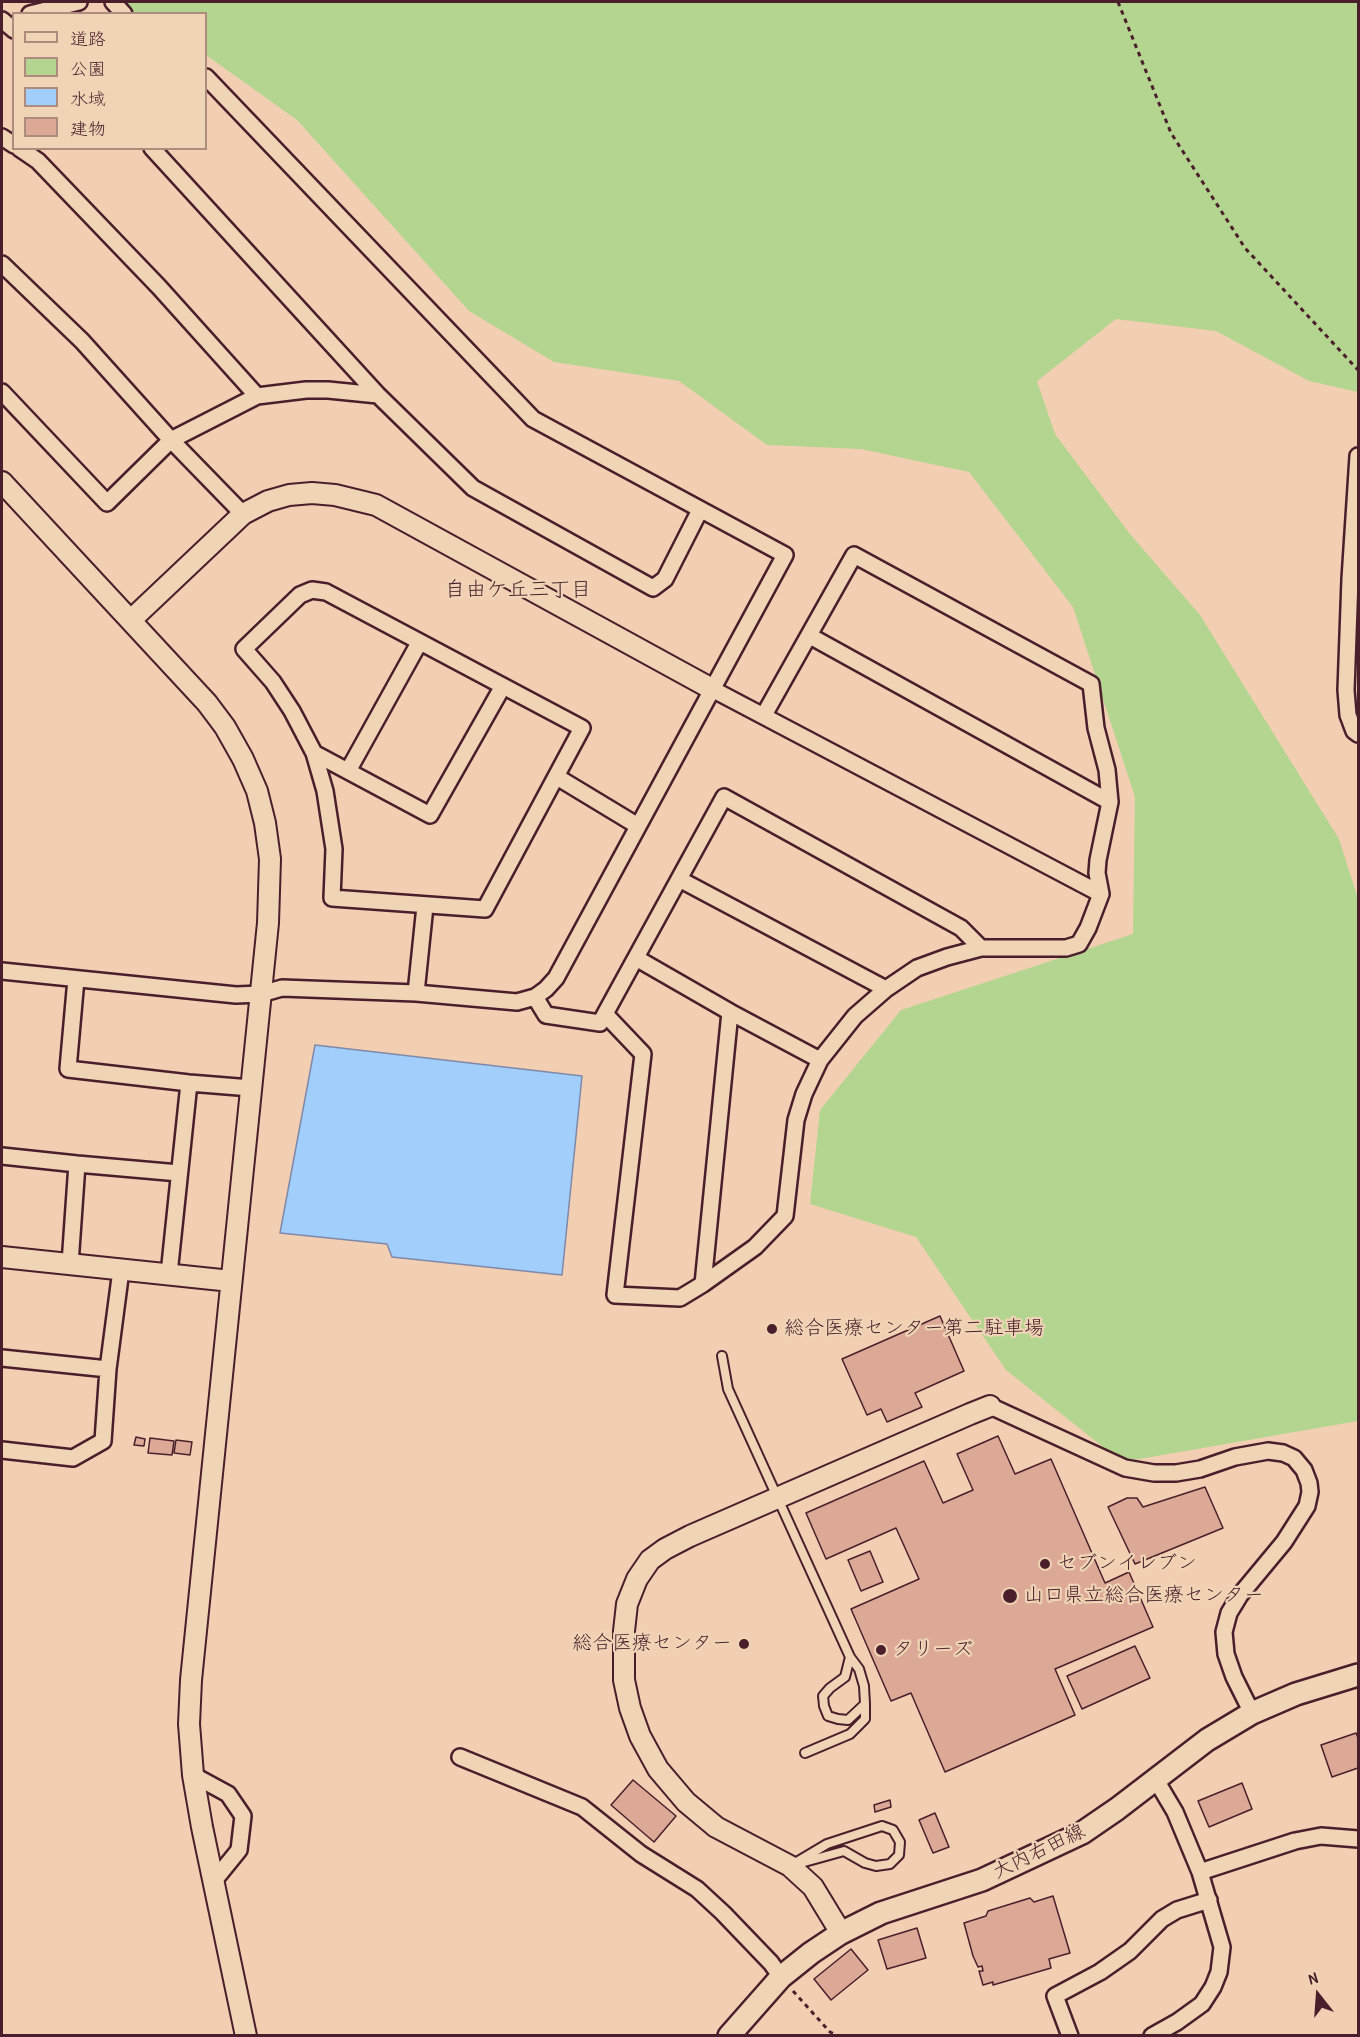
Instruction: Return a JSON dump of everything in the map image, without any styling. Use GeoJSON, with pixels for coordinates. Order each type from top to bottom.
{"type":"FeatureCollection","features":[{"type":"Feature","properties":{"kind":"main road","name":"大内右田線"},"geometry":{"type":"LineString","coordinates":[[729,2036],[781,1977],[841,1933],[881,1913],[982,1880],[1082,1833],[1207,1740],[1252,1713],[1296,1694],[1359,1675]]}},
{"type":"Feature","properties":{"kind":"street"},"geometry":{"type":"LineString","coordinates":[[38,12],[79,2]]}},
{"type":"Feature","properties":{"kind":"street"},"geometry":{"type":"LineString","coordinates":[[2,971],[236,994],[261,994],[282,988],[416,993],[517,1002],[535,997],[556,978],[785,555],[533,419],[207,78]]}},
{"type":"Feature","properties":{"kind":"street"},"geometry":{"type":"LineString","coordinates":[[22,150],[38,161],[159,287],[257,396]]}},
{"type":"Feature","properties":{"kind":"street"},"geometry":{"type":"LineString","coordinates":[[154,150],[378,395],[472,488],[653,588],[665,579],[700,510]]}},
{"type":"Feature","properties":{"kind":"street"},"geometry":{"type":"LineString","coordinates":[[2,264],[82,341],[171,440],[243,514]]}},
{"type":"Feature","properties":{"kind":"street"},"geometry":{"type":"LineString","coordinates":[[2,392],[107,503],[171,440],[257,396],[306,390],[378,395]]}},
{"type":"Feature","properties":{"kind":"street"},"geometry":{"type":"LineString","coordinates":[[1358,463],[1346,690],[1348,715],[1354,731],[1359,734]]}},
{"type":"Feature","properties":{"kind":"street"},"geometry":{"type":"LineString","coordinates":[[2,482],[207,703],[225,727],[243,759],[257,791],[265,822],[270,859],[268,923],[191,1680],[189,1724],[193,1775],[246,2036]]}},
{"type":"Feature","properties":{"kind":"street"},"geometry":{"type":"LineString","coordinates":[[131,620],[243,514],[268,501],[289,495],[312,493],[335,495],[376,505],[712,689],[1101,894]]}},
{"type":"Feature","properties":{"kind":"street"},"geometry":{"type":"LineString","coordinates":[[605,1014],[643,1054],[615,1294],[680,1298],[755,1247],[785,1216],[796,1120],[804,1094],[820,1060],[855,1016],[886,989],[917,968],[981,948],[1066,948],[1078,944],[1088,928],[1101,894],[1097,873],[1098,860],[1110,802],[1107,770],[1096,728],[1091,684],[854,555],[764,715]]}},
{"type":"Feature","properties":{"kind":"street"},"geometry":{"type":"LineString","coordinates":[[312,590],[326,592],[419,643],[582,728],[485,909],[332,898],[334,849],[325,791],[314,753],[292,711],[273,682],[244,649],[300,595],[312,590]]}},
{"type":"Feature","properties":{"kind":"street"},"geometry":{"type":"LineString","coordinates":[[810,636],[1110,802]]}},
{"type":"Feature","properties":{"kind":"street"},"geometry":{"type":"LineString","coordinates":[[348,771],[419,643]]}},
{"type":"Feature","properties":{"kind":"street"},"geometry":{"type":"LineString","coordinates":[[314,753],[430,815],[503,686]]}},
{"type":"Feature","properties":{"kind":"street"},"geometry":{"type":"LineString","coordinates":[[557,777],[638,826]]}},
{"type":"Feature","properties":{"kind":"street"},"geometry":{"type":"LineString","coordinates":[[535,997],[546,1015],[600,1023],[724,797],[961,928],[981,948]]}},
{"type":"Feature","properties":{"kind":"street"},"geometry":{"type":"LineString","coordinates":[[679,879],[886,989]]}},
{"type":"Feature","properties":{"kind":"street"},"geometry":{"type":"LineString","coordinates":[[416,993],[425,906]]}},
{"type":"Feature","properties":{"kind":"street"},"geometry":{"type":"LineString","coordinates":[[636,958],[820,1060]]}},
{"type":"Feature","properties":{"kind":"street"},"geometry":{"type":"LineString","coordinates":[[76,979],[68,1069],[251,1088]]}},
{"type":"Feature","properties":{"kind":"street"},"geometry":{"type":"LineString","coordinates":[[703,1284],[730,1012]]}},
{"type":"Feature","properties":{"kind":"street"},"geometry":{"type":"LineString","coordinates":[[169,1275],[189,1083]]}},
{"type":"Feature","properties":{"kind":"street"},"geometry":{"type":"LineString","coordinates":[[2,1156],[179,1173]]}},
{"type":"Feature","properties":{"kind":"street"},"geometry":{"type":"LineString","coordinates":[[70,1264],[77,1164]]}},
{"type":"Feature","properties":{"kind":"street"},"geometry":{"type":"LineString","coordinates":[[2,1257],[231,1281]]}},
{"type":"Feature","properties":{"kind":"street"},"geometry":{"type":"LineString","coordinates":[[2,1450],[73,1458],[103,1441],[108,1369],[121,1270]]}},
{"type":"Feature","properties":{"kind":"street"},"geometry":{"type":"LineString","coordinates":[[2,1358],[108,1369]]}},
{"type":"Feature","properties":{"kind":"street"},"geometry":{"type":"LineString","coordinates":[[841,1933],[813,1887],[790,1866],[716,1827],[686,1802],[658,1769],[640,1736],[630,1708],[624,1680],[624,1631],[627,1604],[637,1579],[650,1560],[665,1549],[969,1413],[990,1406],[1125,1468],[1154,1473],[1176,1473],[1200,1469],[1235,1457],[1268,1451],[1283,1453],[1294,1458],[1304,1470],[1310,1492],[1307,1506],[1284,1542],[1240,1595],[1229,1613],[1224,1632],[1226,1654],[1234,1677],[1252,1713]]}},
{"type":"Feature","properties":{"kind":"street"},"geometry":{"type":"LineString","coordinates":[[460,1757],[582,1807],[641,1854],[697,1889],[771,1963],[781,1977]]}},
{"type":"Feature","properties":{"kind":"street"},"geometry":{"type":"LineString","coordinates":[[193,1775],[228,1794],[243,1816],[239,1850],[213,1882]]}},
{"type":"Feature","properties":{"kind":"street"},"geometry":{"type":"LineString","coordinates":[[1152,2036],[1202,2004],[1213,1988],[1219,1972],[1222,1947],[1200,1872],[1175,1812],[1155,1780]]}},
{"type":"Feature","properties":{"kind":"street"},"geometry":{"type":"LineString","coordinates":[[1200,1872],[1295,1841],[1321,1836],[1359,1839]]}},
{"type":"Feature","properties":{"kind":"street"},"geometry":{"type":"LineString","coordinates":[[1070,2036],[1055,1996],[1100,1972],[1130,1951],[1161,1919],[1177,1910],[1209,1900]]}},
{"type":"Feature","properties":{"kind":"lane"},"geometry":{"type":"LineString","coordinates":[[722,1356],[728,1389],[850,1657],[859,1669],[864,1686],[864,1719],[850,1734],[805,1753]]}},
{"type":"Feature","properties":{"kind":"lane"},"geometry":{"type":"LineString","coordinates":[[850,1657],[845,1677],[830,1688],[824,1696],[824,1706],[828,1716],[848,1720],[865,1704]]}},
{"type":"Feature","properties":{"kind":"lane"},"geometry":{"type":"LineString","coordinates":[[882,1826],[893,1830],[900,1842],[899,1855],[890,1864],[876,1866],[865,1863],[844,1851],[790,1866],[827,1844],[882,1826]]}},
{"type":"Feature","properties":{"kind":"path"},"geometry":{"type":"LineString","coordinates":[[1118,2],[1172,133],[1245,248],[1359,370]]}},
{"type":"Feature","properties":{"kind":"path"},"geometry":{"type":"LineString","coordinates":[[781,1977],[830,2031],[838,2036]]}},
{"type":"Feature","properties":{"kind":"green space"},"geometry":{"type":"Polygon","coordinates":[[[112,2],[1358,2],[1358,392],[1309,381],[1216,331],[1116,319],[1037,381],[1055,434],[1130,534],[1200,615],[1339,839],[1358,899],[1358,1421],[1122,1462],[1006,1370],[916,1237],[810,1204],[820,1110],[901,1010],[1133,934],[1135,797],[1073,607],[969,472],[861,449],[767,445],[679,381],[554,362],[469,311],[297,120],[207,56],[207,12],[133,12],[112,2]]]}},
{"type":"Feature","properties":{"kind":"water"},"geometry":{"type":"Polygon","coordinates":[[[315,1045],[582,1076],[562,1275],[392,1257],[387,1244],[280,1233],[315,1045]]]}},
{"type":"Feature","properties":{"kind":"building"},"geometry":{"type":"Polygon","coordinates":[[[940,1316],[964,1371],[915,1393],[922,1407],[887,1422],[881,1409],[867,1415],[842,1359],[940,1316]]]}},
{"type":"Feature","properties":{"kind":"building","name":"山口県立総合医療センター"},"geometry":{"type":"Polygon","coordinates":[[[998,1436],[1015,1474],[1051,1459],[1105,1583],[1129,1572],[1153,1627],[1055,1669],[1075,1715],[945,1772],[911,1693],[891,1701],[851,1609],[919,1579],[896,1528],[826,1559],[806,1513],[924,1461],[943,1503],[973,1490],[957,1454],[998,1436]]]}},
{"type":"Feature","properties":{"kind":"building"},"geometry":{"type":"Polygon","coordinates":[[[136,1437],[145,1439],[144,1446],[134,1445],[136,1437]]]}},
{"type":"Feature","properties":{"kind":"building"},"geometry":{"type":"Polygon","coordinates":[[[150,1438],[174,1441],[172,1455],[148,1453],[150,1438]]]}},
{"type":"Feature","properties":{"kind":"building"},"geometry":{"type":"Polygon","coordinates":[[[176,1440],[192,1442],[190,1455],[174,1453],[176,1440]]]}},
{"type":"Feature","properties":{"kind":"building"},"geometry":{"type":"Polygon","coordinates":[[[1205,1487],[1223,1528],[1135,1564],[1108,1507],[1127,1498],[1137,1498],[1143,1507],[1205,1487]]]}},
{"type":"Feature","properties":{"kind":"building"},"geometry":{"type":"Polygon","coordinates":[[[870,1551],[883,1582],[861,1591],[848,1560],[870,1551]]]}},
{"type":"Feature","properties":{"kind":"building"},"geometry":{"type":"Polygon","coordinates":[[[1135,1646],[1150,1678],[1082,1709],[1067,1676],[1135,1646]]]}},
{"type":"Feature","properties":{"kind":"building"},"geometry":{"type":"Polygon","coordinates":[[[1356,1733],[1358,1768],[1332,1777],[1321,1745],[1356,1733]]]}},
{"type":"Feature","properties":{"kind":"building"},"geometry":{"type":"Polygon","coordinates":[[[633,1780],[676,1816],[654,1842],[611,1805],[633,1780]]]}},
{"type":"Feature","properties":{"kind":"building"},"geometry":{"type":"Polygon","coordinates":[[[1242,1783],[1252,1809],[1209,1827],[1198,1801],[1242,1783]]]}},
{"type":"Feature","properties":{"kind":"building"},"geometry":{"type":"Polygon","coordinates":[[[890,1800],[891,1807],[875,1812],[874,1805],[890,1800]]]}},
{"type":"Feature","properties":{"kind":"building"},"geometry":{"type":"Polygon","coordinates":[[[935,1813],[949,1847],[933,1853],[919,1820],[935,1813]]]}},
{"type":"Feature","properties":{"kind":"building"},"geometry":{"type":"Polygon","coordinates":[[[1053,1896],[1070,1953],[1049,1959],[1051,1968],[993,1985],[993,1982],[983,1985],[979,1971],[983,1971],[982,1966],[978,1967],[973,1956],[964,1923],[986,1916],[988,1911],[1030,1898],[1034,1902],[1053,1896]]]}},
{"type":"Feature","properties":{"kind":"building"},"geometry":{"type":"Polygon","coordinates":[[[917,1928],[926,1958],[887,1969],[878,1940],[917,1928]]]}},
{"type":"Feature","properties":{"kind":"building"},"geometry":{"type":"Polygon","coordinates":[[[851,1949],[868,1970],[831,2000],[814,1979],[851,1949]]]}},
{"type":"Feature","properties":{"kind":"place","name":"総合医療センター第二駐車場"},"geometry":{"type":"Point","coordinates":[772,1329]}},
{"type":"Feature","properties":{"kind":"place","name":"セブンイレブン"},"geometry":{"type":"Point","coordinates":[1045,1564]}},
{"type":"Feature","properties":{"kind":"place","name":"山口県立総合医療センター"},"geometry":{"type":"Point","coordinates":[1010,1596]}},
{"type":"Feature","properties":{"kind":"place","name":"総合医療センター"},"geometry":{"type":"Point","coordinates":[744,1644]}},
{"type":"Feature","properties":{"kind":"place","name":"タリーズ"},"geometry":{"type":"Point","coordinates":[881,1650]}},
{"type":"Feature","properties":{"kind":"district","name":"自由ケ丘三丁目"},"geometry":{"type":"Point","coordinates":[518,590]}}]}
